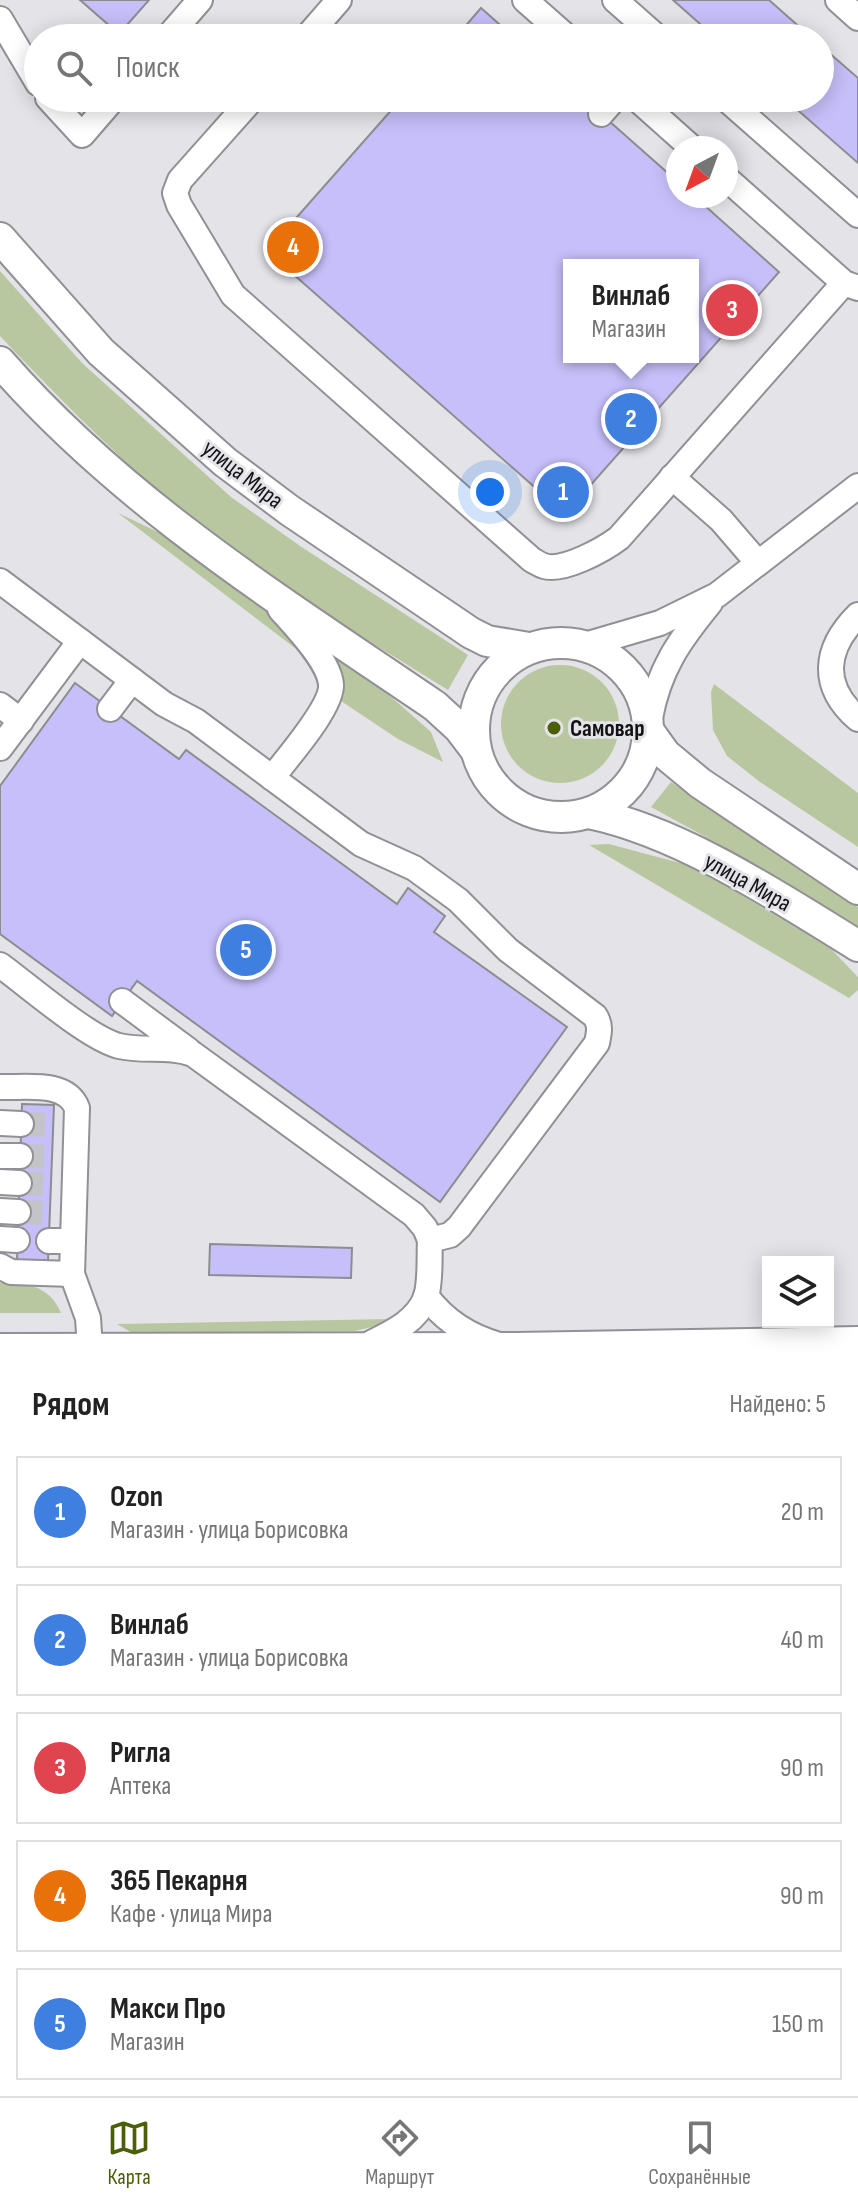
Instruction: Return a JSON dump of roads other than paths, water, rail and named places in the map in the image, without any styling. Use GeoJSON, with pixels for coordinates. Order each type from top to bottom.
{"type":"FeatureCollection","features":[{"type":"Feature","properties":{"kind":"main road","name":"улица Мира"},"geometry":{"type":"LineString","coordinates":[[0,238],[101,352],[225,462],[289,510],[471,633],[501,645],[529,648]]}},
{"type":"Feature","properties":{"kind":"main road"},"geometry":{"type":"LineString","coordinates":[[0,362],[58,422],[177,526],[261,590],[435,706],[459,728],[475,749],[483,775],[496,791],[517,806],[550,819],[589,813],[611,799],[630,781],[643,757],[650,726],[631,678],[600,650],[585,645],[552,642],[529,648],[499,671],[483,695],[477,719],[475,749]]}},
{"type":"Feature","properties":{"kind":"main road","name":"улица Мира"},"geometry":{"type":"LineString","coordinates":[[650,726],[665,754],[700,783],[858,889]]}},
{"type":"Feature","properties":{"kind":"main road","name":"улица Мира"},"geometry":{"type":"LineString","coordinates":[[589,813],[614,818],[665,838],[775,896],[858,946]]}},
{"type":"Feature","properties":{"kind":"main road"},"geometry":{"type":"LineString","coordinates":[[0,1349],[516,1348],[858,1342]]}},
{"type":"Feature","properties":{"kind":"street"},"geometry":{"type":"LineString","coordinates":[[179,24],[200,0]]}},
{"type":"Feature","properties":{"kind":"street"},"geometry":{"type":"LineString","coordinates":[[318,24],[339,0]]}},
{"type":"Feature","properties":{"kind":"street"},"geometry":{"type":"LineString","coordinates":[[525,0],[552,24]]}},
{"type":"Feature","properties":{"kind":"street"},"geometry":{"type":"LineString","coordinates":[[615,0],[642,24]]}},
{"type":"Feature","properties":{"kind":"street"},"geometry":{"type":"LineString","coordinates":[[838,0],[858,18]]}},
{"type":"Feature","properties":{"kind":"street"},"geometry":{"type":"LineString","coordinates":[[0,19],[24,59]]}},
{"type":"Feature","properties":{"kind":"street"},"geometry":{"type":"LineString","coordinates":[[61,112],[82,135],[102,112]]}},
{"type":"Feature","properties":{"kind":"street"},"geometry":{"type":"LineString","coordinates":[[241,112],[180,180],[175,193],[179,205],[233,295],[532,560],[545,567],[597,553],[619,538],[851,286],[738,188]]}},
{"type":"Feature","properties":{"kind":"street"},"geometry":{"type":"LineString","coordinates":[[652,112],[679,136]]}},
{"type":"Feature","properties":{"kind":"street"},"geometry":{"type":"LineString","coordinates":[[741,112],[858,215]]}},
{"type":"Feature","properties":{"kind":"street"},"geometry":{"type":"LineString","coordinates":[[672,477],[721,520],[758,563]]}},
{"type":"Feature","properties":{"kind":"street"},"geometry":{"type":"LineString","coordinates":[[585,645],[660,623],[717,595],[758,563],[853,499]]}},
{"type":"Feature","properties":{"kind":"street"},"geometry":{"type":"LineString","coordinates":[[0,581],[164,704],[196,721],[361,844],[414,868],[458,900],[508,950],[587,1009],[599,1022],[597,1043],[469,1215],[450,1235],[430,1240]]}},
{"type":"Feature","properties":{"kind":"street"},"geometry":{"type":"LineString","coordinates":[[261,590],[317,655],[328,671],[331,685],[323,708],[272,778]]}},
{"type":"Feature","properties":{"kind":"street"},"geometry":{"type":"LineString","coordinates":[[650,726],[659,680],[668,660],[717,595]]}},
{"type":"Feature","properties":{"kind":"street"},"geometry":{"type":"LineString","coordinates":[[858,615],[834,645],[830,667],[836,692],[858,719]]}},
{"type":"Feature","properties":{"kind":"street"},"geometry":{"type":"LineString","coordinates":[[0,748],[80,641]]}},
{"type":"Feature","properties":{"kind":"street"},"geometry":{"type":"LineString","coordinates":[[110,709],[132,680]]}},
{"type":"Feature","properties":{"kind":"street"},"geometry":{"type":"LineString","coordinates":[[0,705],[21,721]]}},
{"type":"Feature","properties":{"kind":"street"},"geometry":{"type":"LineString","coordinates":[[0,965],[108,1043],[138,1048],[177,1048],[193,1054]]}},
{"type":"Feature","properties":{"kind":"street"},"geometry":{"type":"LineString","coordinates":[[122,1001],[414,1215],[425,1228],[430,1240],[426,1296],[416,1314],[395,1331],[363,1347]]}},
{"type":"Feature","properties":{"kind":"street"},"geometry":{"type":"LineString","coordinates":[[0,1087],[63,1091],[75,1102],[77,1108],[65,1126],[61,1241],[88,1318],[90,1349]]}},
{"type":"Feature","properties":{"kind":"street"},"geometry":{"type":"LineString","coordinates":[[0,1266],[11,1272],[72,1274]]}},
{"type":"Feature","properties":{"kind":"street"},"geometry":{"type":"LineString","coordinates":[[426,1296],[456,1327],[494,1344],[516,1348]]}},
{"type":"Feature","properties":{"kind":"tunnel"},"geometry":{"type":"LineString","coordinates":[[21,1124],[53,1125]]}},
{"type":"Feature","properties":{"kind":"tunnel"},"geometry":{"type":"LineString","coordinates":[[20,1156],[52,1157]]}},
{"type":"Feature","properties":{"kind":"tunnel"},"geometry":{"type":"LineString","coordinates":[[19,1183],[51,1185]]}},
{"type":"Feature","properties":{"kind":"tunnel"},"geometry":{"type":"LineString","coordinates":[[18,1212],[50,1213]]}},
{"type":"Feature","properties":{"kind":"place","name":"365 Пекарня"},"geometry":{"type":"Point","coordinates":[293,247]}},
{"type":"Feature","properties":{"kind":"place","name":"Ригла"},"geometry":{"type":"Point","coordinates":[732,310]}},
{"type":"Feature","properties":{"kind":"place","name":"Винлаб"},"geometry":{"type":"Point","coordinates":[631,419]}},
{"type":"Feature","properties":{"kind":"place","name":"Ozon"},"geometry":{"type":"Point","coordinates":[563,492]}},
{"type":"Feature","properties":{"kind":"place","name":"Самовар"},"geometry":{"type":"Point","coordinates":[554,728]}},
{"type":"Feature","properties":{"kind":"place","name":"Макси Про"},"geometry":{"type":"Point","coordinates":[246,950]}}]}
